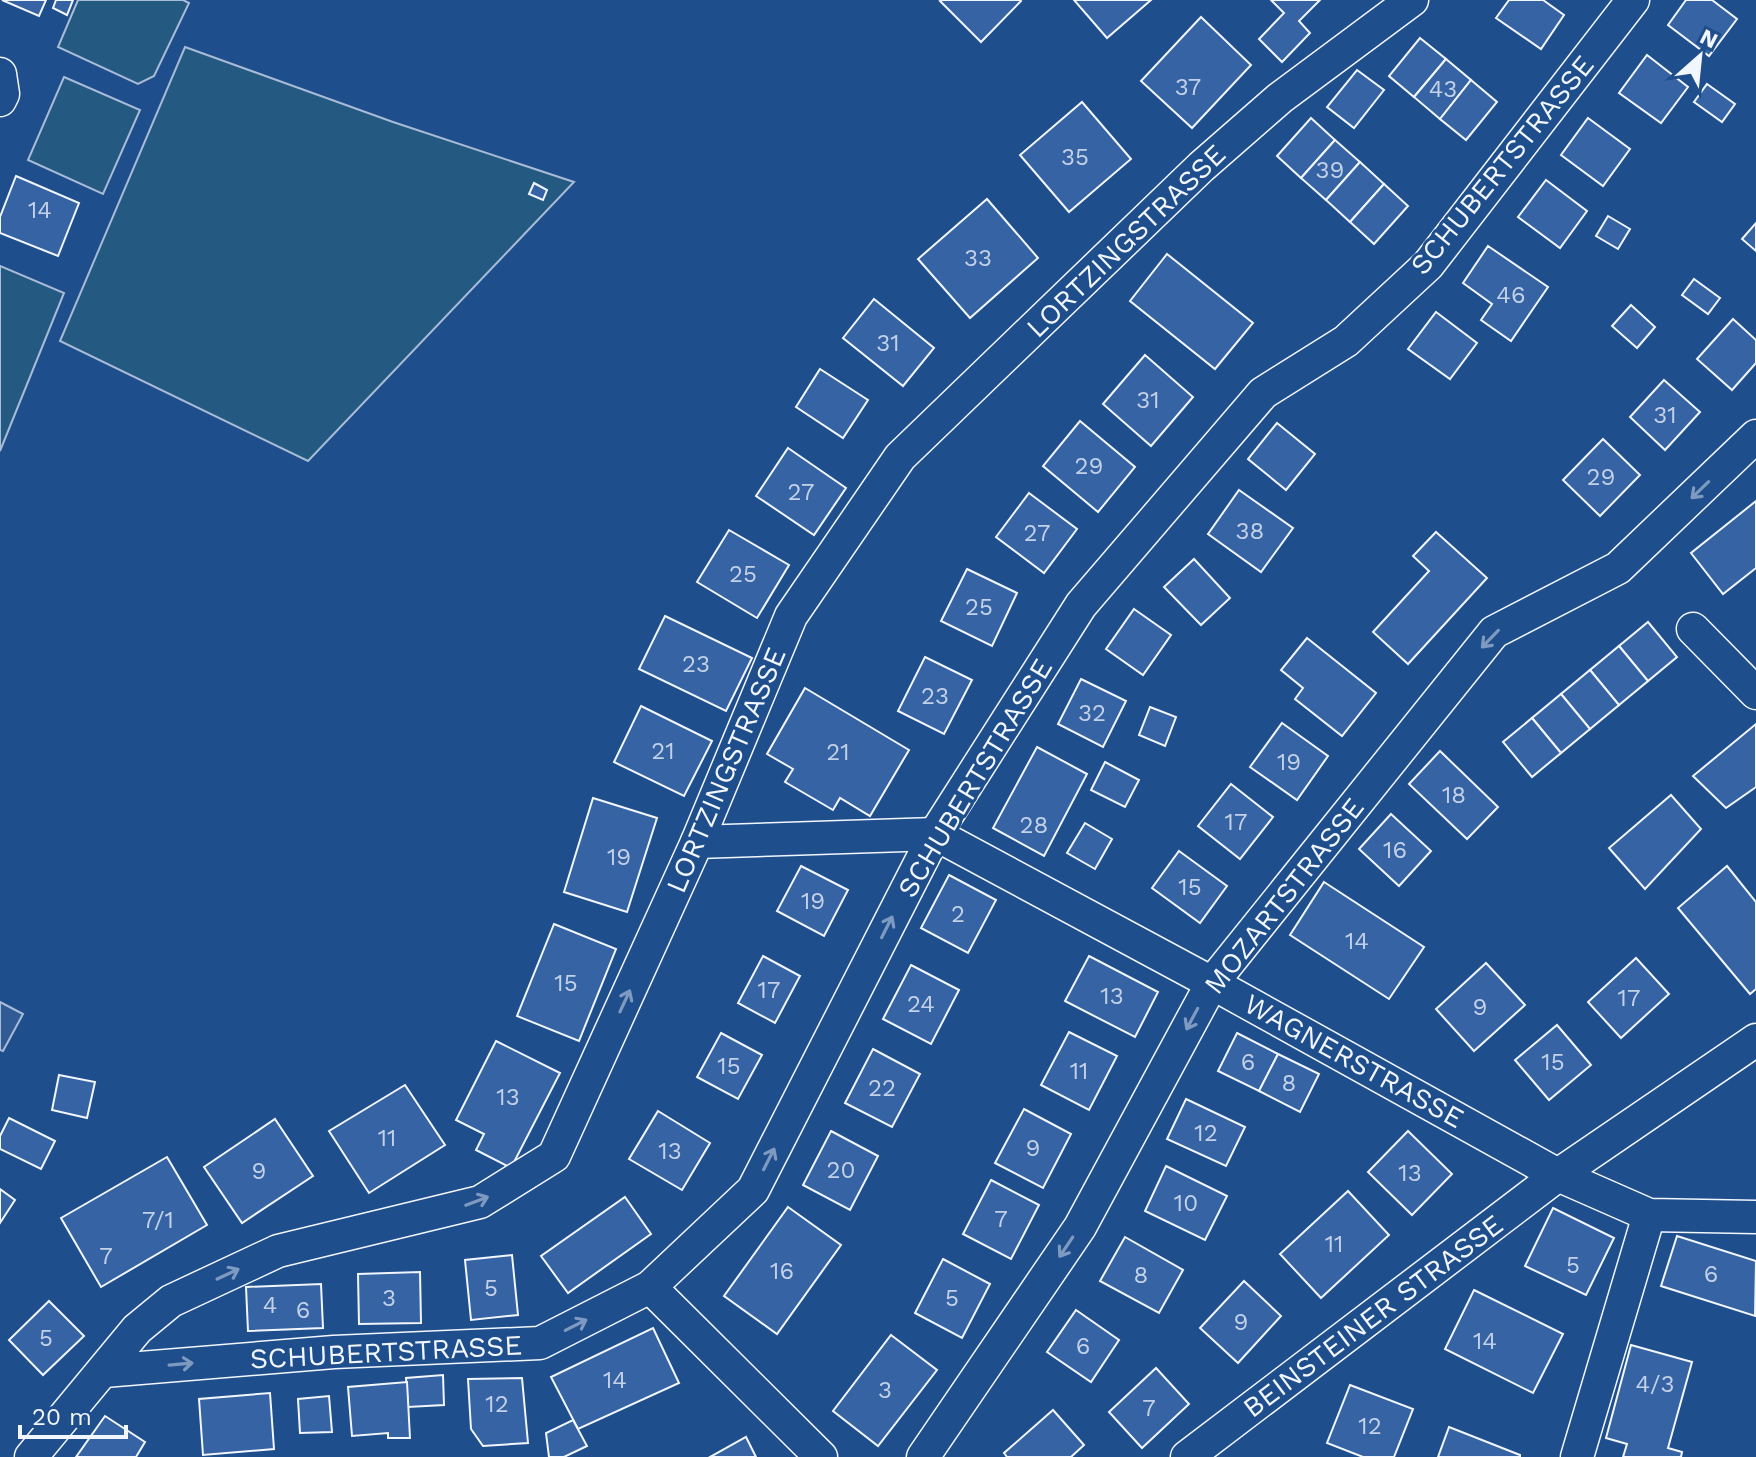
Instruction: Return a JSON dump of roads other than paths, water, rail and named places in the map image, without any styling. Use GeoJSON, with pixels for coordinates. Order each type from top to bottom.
{"type":"FeatureCollection","features":[{"type":"Feature","properties":{"kind":"street","name":"LORTZINGSTRASSE"},"geometry":{"type":"LineString","coordinates":[[31,1457],[137,1329],[171,1301],[278,1251],[480,1202],[554,1156],[697,842],[791,616],[900,457],[1201,167],[1280,98],[1412,0]]}},
{"type":"Feature","properties":{"kind":"street","name":"SCHUBERTSTRASSE"},"geometry":{"type":"LineString","coordinates":[[104,1371],[334,1352],[540,1343],[650,1287],[753,1190],[935,834],[1081,605],[1263,393],[1346,341],[1428,265],[1633,0]]}},
{"type":"Feature","properties":{"kind":"street"},"geometry":{"type":"LineString","coordinates":[[0,74],[3,94],[0,100]]}},
{"type":"Feature","properties":{"kind":"street","name":"MOZARTSTRASSE"},"geometry":{"type":"LineString","coordinates":[[923,1457],[1080,1227],[1212,983],[1494,632],[1618,568],[1756,436]]}},
{"type":"Feature","properties":{"kind":"street"},"geometry":{"type":"LineString","coordinates":[[1693,629],[1756,693]]}},
{"type":"Feature","properties":{"kind":"street"},"geometry":{"type":"LineString","coordinates":[[697,842],[935,834]]}},
{"type":"Feature","properties":{"kind":"street","name":"WAGNERSTRASSE"},"geometry":{"type":"LineString","coordinates":[[935,834],[1558,1175]]}},
{"type":"Feature","properties":{"kind":"street","name":"BEINSTEINER STRASSE"},"geometry":{"type":"LineString","coordinates":[[1194,1456],[1558,1175],[1756,1040]]}},
{"type":"Feature","properties":{"kind":"street"},"geometry":{"type":"LineString","coordinates":[[1558,1175],[1649,1215],[1756,1217]]}},
{"type":"Feature","properties":{"kind":"street"},"geometry":{"type":"LineString","coordinates":[[1577,1457],[1649,1215]]}},
{"type":"Feature","properties":{"kind":"street"},"geometry":{"type":"LineString","coordinates":[[650,1287],[821,1457]]}}]}
